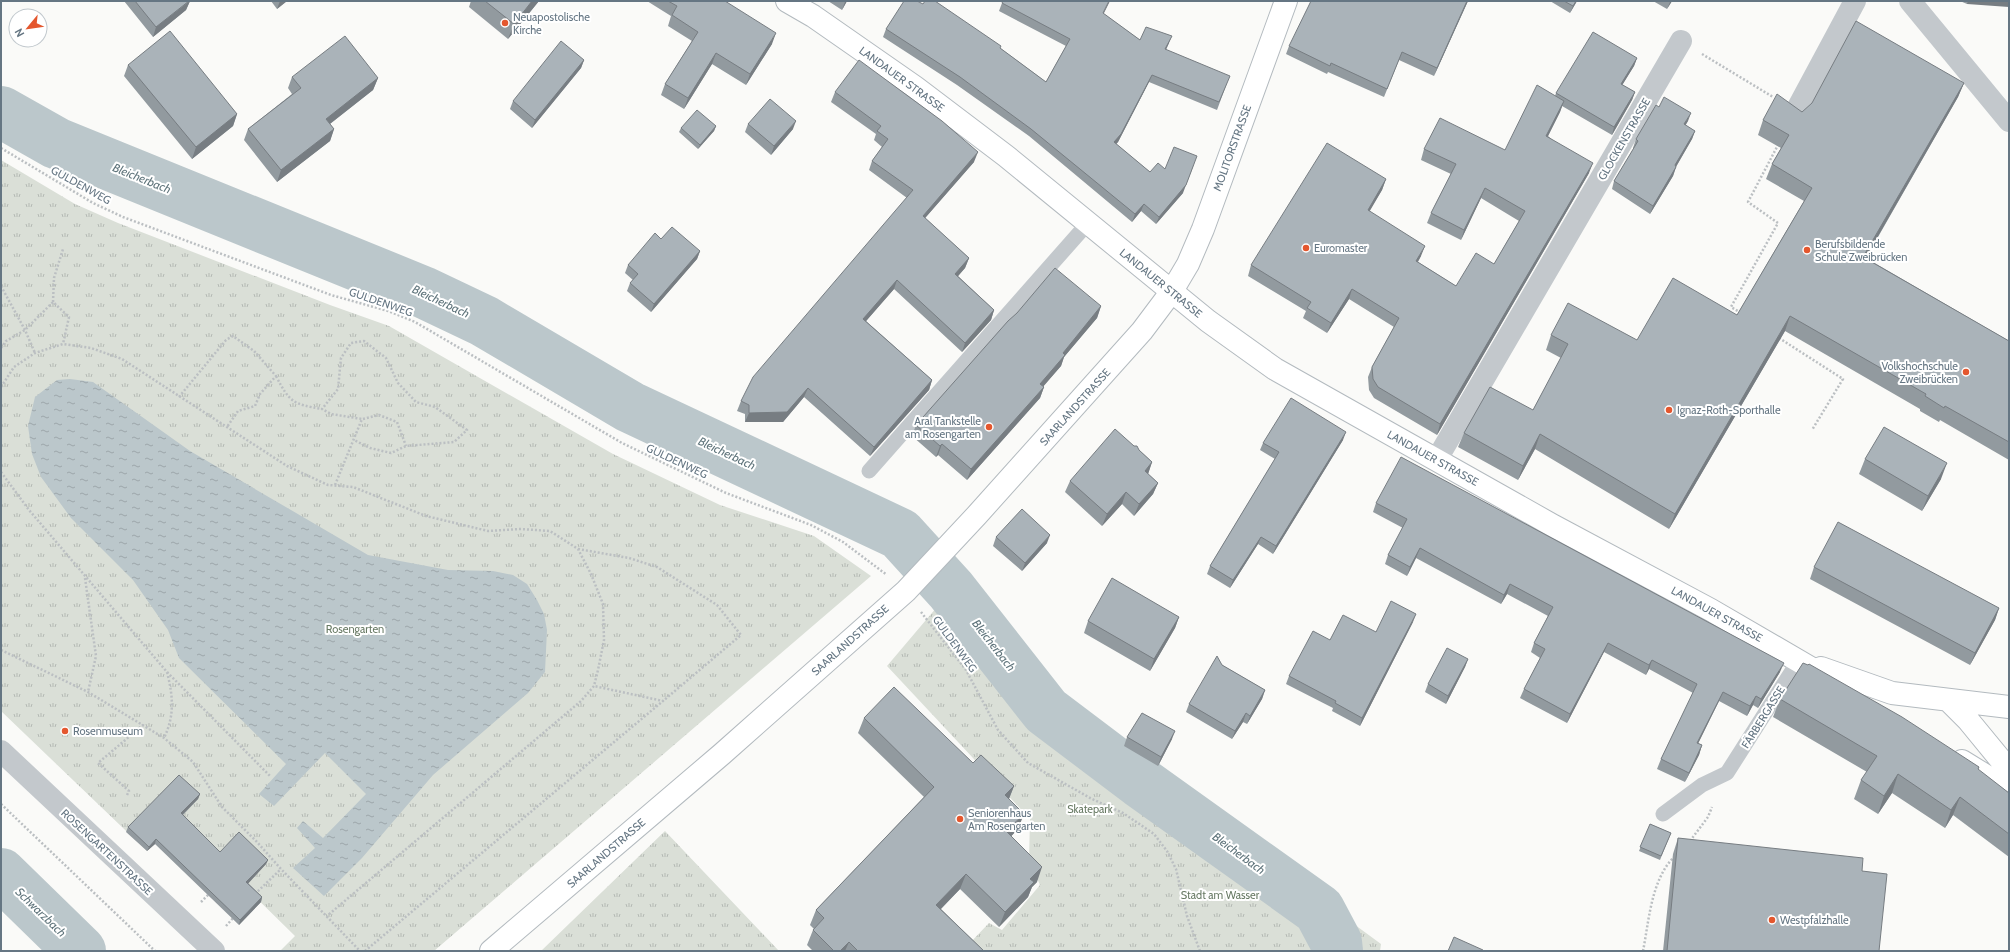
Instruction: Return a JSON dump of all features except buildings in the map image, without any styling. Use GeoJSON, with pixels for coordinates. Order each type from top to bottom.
{"type":"FeatureCollection","features":[{"type":"Feature","properties":{"kind":"main road","name":"LANDAUER STRASSE"},"geometry":{"type":"LineString","coordinates":[[787,1],[813,16],[915,87],[1006,156],[1208,321],[1275,369],[1552,525],[1711,610],[1799,660],[1880,710]]}},
{"type":"Feature","properties":{"kind":"main road","name":"MOLITORSTRASSE"},"geometry":{"type":"LineString","coordinates":[[1172,291],[1188,264],[1202,229],[1286,1]]}},
{"type":"Feature","properties":{"kind":"main road","name":"SAARLANDSTRASSE"},"geometry":{"type":"LineString","coordinates":[[491,951],[722,754],[912,584],[1142,331],[1172,291]]}},
{"type":"Feature","properties":{"kind":"main road","name":"LANDAUER STRASSE"},"geometry":{"type":"LineString","coordinates":[[1799,660],[1868,686],[1892,693],[2009,707]]}},
{"type":"Feature","properties":{"kind":"main road"},"geometry":{"type":"LineString","coordinates":[[1948,700],[1968,720],[2009,770]]}},
{"type":"Feature","properties":{"kind":"main road"},"geometry":{"type":"LineString","coordinates":[[1948,752],[2009,790]]}},
{"type":"Feature","properties":{"kind":"street"},"geometry":{"type":"LineString","coordinates":[[1796,111],[1855,1]]}},
{"type":"Feature","properties":{"kind":"street"},"geometry":{"type":"LineString","coordinates":[[1920,6],[2009,121]]}},
{"type":"Feature","properties":{"kind":"street","name":"GLOCKENSTRASSE"},"geometry":{"type":"LineString","coordinates":[[1437,459],[1681,41]]}},
{"type":"Feature","properties":{"kind":"street","name":"ROSENGARTENSTRASSE"},"geometry":{"type":"LineString","coordinates":[[1,751],[211,948]]}},
{"type":"Feature","properties":{"kind":"lane"},"geometry":{"type":"LineString","coordinates":[[869,472],[1088,223]]}},
{"type":"Feature","properties":{"kind":"lane","name":"FÄRBERGASSE"},"geometry":{"type":"LineString","coordinates":[[1727,773],[1799,660]]}},
{"type":"Feature","properties":{"kind":"lane"},"geometry":{"type":"LineString","coordinates":[[1663,814],[1702,785],[1727,773]]}},
{"type":"Feature","properties":{"kind":"path"},"geometry":{"type":"LineString","coordinates":[[1681,41],[1796,111],[1748,202],[1778,223],[1731,307],[1744,315]]}},
{"type":"Feature","properties":{"kind":"path","name":"GULDENWEG"},"geometry":{"type":"LineString","coordinates":[[1,148],[93,203],[123,216],[331,294],[388,311],[415,322],[622,443],[726,493],[811,525],[843,542],[872,562],[912,584],[966,670],[998,730],[1028,763],[1092,799],[1123,813],[1154,834],[1167,851],[1176,869],[1187,916],[1200,951]]}},
{"type":"Feature","properties":{"kind":"path"},"geometry":{"type":"LineString","coordinates":[[1,348],[6,341],[25,330],[53,302],[54,278],[63,249]]}},
{"type":"Feature","properties":{"kind":"path"},"geometry":{"type":"LineString","coordinates":[[1,286],[25,330],[35,353]]}},
{"type":"Feature","properties":{"kind":"path"},"geometry":{"type":"LineString","coordinates":[[53,302],[69,317],[63,344]]}},
{"type":"Feature","properties":{"kind":"path"},"geometry":{"type":"LineString","coordinates":[[179,397],[226,340],[233,336],[254,351],[276,376],[286,394],[298,405],[322,409],[331,414],[362,420],[378,415],[396,422],[406,446]]}},
{"type":"Feature","properties":{"kind":"path"},"geometry":{"type":"LineString","coordinates":[[1777,336],[1843,379],[1812,430]]}},
{"type":"Feature","properties":{"kind":"path"},"geometry":{"type":"LineString","coordinates":[[322,409],[338,389],[341,358],[344,353],[351,343],[364,341],[386,358],[398,382],[416,402],[435,407],[467,430],[454,442],[406,446],[391,453],[370,448],[354,440]]}},
{"type":"Feature","properties":{"kind":"path"},"geometry":{"type":"LineString","coordinates":[[1,387],[14,367],[35,353],[63,344],[91,348],[122,359],[287,466],[328,485],[353,487],[426,516],[488,532],[521,529],[550,531],[578,549],[629,558],[657,567],[716,605],[740,635],[365,951]]}},
{"type":"Feature","properties":{"kind":"path"},"geometry":{"type":"LineString","coordinates":[[227,427],[238,411],[255,406],[260,394],[276,376]]}},
{"type":"Feature","properties":{"kind":"path"},"geometry":{"type":"LineString","coordinates":[[335,485],[362,420]]}},
{"type":"Feature","properties":{"kind":"path"},"geometry":{"type":"LineString","coordinates":[[1,472],[29,510],[167,672],[270,776]]}},
{"type":"Feature","properties":{"kind":"path"},"geometry":{"type":"LineString","coordinates":[[327,916],[581,701],[594,686],[604,640],[603,604],[591,574],[578,549]]}},
{"type":"Feature","properties":{"kind":"path"},"geometry":{"type":"LineString","coordinates":[[85,577],[96,656],[88,692]]}},
{"type":"Feature","properties":{"kind":"path"},"geometry":{"type":"LineString","coordinates":[[1,650],[88,692],[164,738],[193,762],[222,807],[360,951]]}},
{"type":"Feature","properties":{"kind":"path"},"geometry":{"type":"LineString","coordinates":[[164,738],[171,722],[172,690],[167,672]]}},
{"type":"Feature","properties":{"kind":"path"},"geometry":{"type":"LineString","coordinates":[[594,686],[663,701]]}},
{"type":"Feature","properties":{"kind":"path"},"geometry":{"type":"LineString","coordinates":[[127,794],[129,791],[98,763],[143,725]]}},
{"type":"Feature","properties":{"kind":"path"},"geometry":{"type":"LineString","coordinates":[[1685,846],[1708,817],[1727,773]]}},
{"type":"Feature","properties":{"kind":"path"},"geometry":{"type":"LineString","coordinates":[[1,804],[155,951]]}},
{"type":"Feature","properties":{"kind":"path"},"geometry":{"type":"LineString","coordinates":[[254,846],[257,842]]}},
{"type":"Feature","properties":{"kind":"path"},"geometry":{"type":"LineString","coordinates":[[1643,951],[1655,892],[1666,865],[1675,855]]}},
{"type":"Feature","properties":{"kind":"path"},"geometry":{"type":"LineString","coordinates":[[254,895],[281,869]]}},
{"type":"Feature","properties":{"kind":"path"},"geometry":{"type":"LineString","coordinates":[[211,948],[239,912]]}},
{"type":"Feature","properties":{"kind":"green space","name":"Rosengarten"},"geometry":{"type":"Polygon","coordinates":[[[1,160],[75,204],[118,223],[330,305],[389,326],[613,454],[720,505],[814,536],[871,576],[434,951],[280,951],[295,936],[245,887],[164,834],[147,851],[1,711],[1,160]]]}},
{"type":"Feature","properties":{"kind":"green space","name":"Skatepark"},"geometry":{"type":"Polygon","coordinates":[[[959,581],[1029,677],[1090,733],[1177,794],[1381,944],[1380,951],[975,951],[969,944],[989,923],[1002,930],[1040,885],[1029,860],[1030,819],[887,666],[959,581]]]}},
{"type":"Feature","properties":{"kind":"green space"},"geometry":{"type":"Polygon","coordinates":[[[665,831],[779,951],[541,951],[665,831]]]}},
{"type":"Feature","properties":{"kind":"water"},"geometry":{"type":"Polygon","coordinates":[[[70,379],[93,382],[190,451],[368,555],[448,570],[493,571],[513,575],[527,584],[544,614],[547,630],[545,672],[528,693],[433,775],[362,858],[324,896],[293,868],[315,848],[297,828],[303,821],[323,838],[366,794],[325,753],[274,806],[259,794],[286,764],[179,658],[168,630],[133,580],[71,518],[41,477],[32,454],[28,426],[35,397],[57,380],[70,379]]]}},
{"type":"Feature","properties":{"kind":"waterway","name":"Bleicherbach"},"geometry":{"type":"LineString","coordinates":[[1,112],[56,143],[423,292],[484,321],[630,407],[900,534],[951,590],[1046,711],[1140,782],[1319,910],[1336,942],[1337,951]]}},
{"type":"Feature","properties":{"kind":"waterway","name":"Schwarzbach"},"geometry":{"type":"LineString","coordinates":[[1,874],[80,951]]}},
{"type":"Feature","properties":{"kind":"place","name":"Neuapostolische Kirche"},"geometry":{"type":"Point","coordinates":[505,23]}},
{"type":"Feature","properties":{"kind":"place","name":"Euromaster"},"geometry":{"type":"Point","coordinates":[1306,248]}},
{"type":"Feature","properties":{"kind":"place","name":"Berufsbildende Schule Zweibrücken"},"geometry":{"type":"Point","coordinates":[1807,250]}},
{"type":"Feature","properties":{"kind":"place","name":"Volkshochschule Zweibrücken"},"geometry":{"type":"Point","coordinates":[1966,372]}},
{"type":"Feature","properties":{"kind":"place","name":"Ignaz-Roth-Sporthalle"},"geometry":{"type":"Point","coordinates":[1669,410]}},
{"type":"Feature","properties":{"kind":"place","name":"Aral Tankstelle am Rosengarten"},"geometry":{"type":"Point","coordinates":[989,427]}},
{"type":"Feature","properties":{"kind":"place","name":"Rosenmuseum"},"geometry":{"type":"Point","coordinates":[65,731]}},
{"type":"Feature","properties":{"kind":"place","name":"Seniorenhaus Am Rosengarten"},"geometry":{"type":"Point","coordinates":[960,819]}},
{"type":"Feature","properties":{"kind":"place","name":"Westpfalzhalle"},"geometry":{"type":"Point","coordinates":[1772,920]}},
{"type":"Feature","properties":{"kind":"park label","name":"Stadt am Wasser"},"geometry":{"type":"Point","coordinates":[1220,895]}}]}
